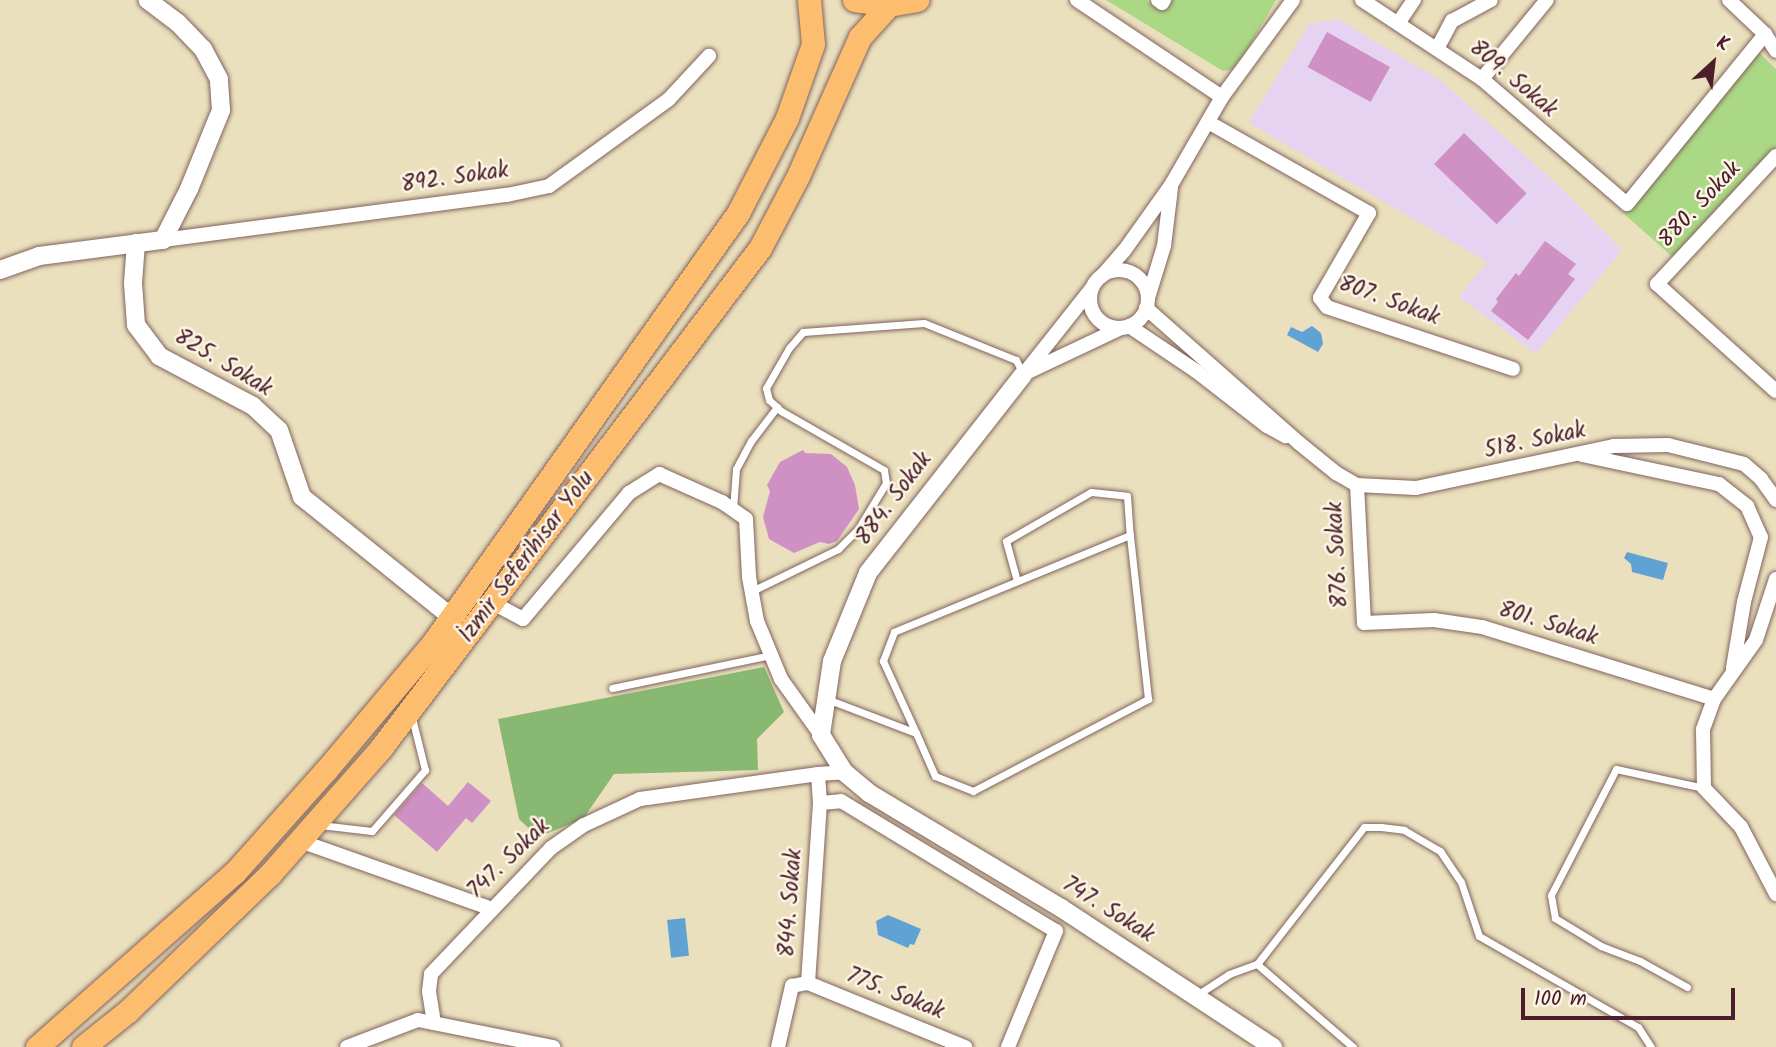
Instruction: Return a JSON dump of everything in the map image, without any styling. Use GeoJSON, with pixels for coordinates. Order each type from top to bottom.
{"type":"FeatureCollection","features":[{"type":"Feature","properties":{"kind":"highway"},"geometry":{"type":"LineString","coordinates":[[855,0],[889,5],[918,0]]}},
{"type":"Feature","properties":{"kind":"main road","name":"İzmir Seferihisar Yolu"},"geometry":{"type":"LineString","coordinates":[[37,1047],[235,872],[335,760],[451,617],[738,213],[787,118],[813,44],[810,0]]}},
{"type":"Feature","properties":{"kind":"main road","name":"İzmir Seferihisar Yolu"},"geometry":{"type":"LineString","coordinates":[[83,1047],[128,1011],[308,833],[410,710],[493,603],[760,248],[798,176],[860,37],[889,5]]}},
{"type":"Feature","properties":{"kind":"street"},"geometry":{"type":"LineString","coordinates":[[2,267],[39,256],[163,240],[189,189],[220,110],[219,79],[203,49],[178,23],[148,0]]}},
{"type":"Feature","properties":{"kind":"street"},"geometry":{"type":"LineString","coordinates":[[1125,327],[1111,327],[1095,316],[1090,298],[1092,288],[1124,251],[1171,185],[1223,97],[1293,0]]}},
{"type":"Feature","properties":{"kind":"street"},"geometry":{"type":"LineString","coordinates":[[1399,22],[1414,0]]}},
{"type":"Feature","properties":{"kind":"street"},"geometry":{"type":"LineString","coordinates":[[1438,47],[1452,21],[1492,0]]}},
{"type":"Feature","properties":{"kind":"street"},"geometry":{"type":"LineString","coordinates":[[1482,79],[1547,0]]}},
{"type":"Feature","properties":{"kind":"street"},"geometry":{"type":"LineString","coordinates":[[1729,0],[1765,34],[1776,51]]}},
{"type":"Feature","properties":{"kind":"street"},"geometry":{"type":"LineString","coordinates":[[1078,1],[1223,97]]}},
{"type":"Feature","properties":{"kind":"street","name":"809. Sokak"},"geometry":{"type":"LineString","coordinates":[[1371,3],[1482,79],[1627,204],[1765,34]]}},
{"type":"Feature","properties":{"kind":"street","name":"892. Sokak"},"geometry":{"type":"LineString","coordinates":[[163,240],[507,195],[549,186],[669,99],[709,56]]}},
{"type":"Feature","properties":{"kind":"street","name":"807. Sokak"},"geometry":{"type":"LineString","coordinates":[[1208,122],[1369,213],[1320,299],[1327,307],[1513,369]]}},
{"type":"Feature","properties":{"kind":"street","name":"880. Sokak"},"geometry":{"type":"LineString","coordinates":[[1776,156],[1657,284],[1776,391]]}},
{"type":"Feature","properties":{"kind":"street"},"geometry":{"type":"LineString","coordinates":[[1023,375],[1125,327],[1147,304],[1164,246],[1171,185]]}},
{"type":"Feature","properties":{"kind":"street","name":"825. Sokak"},"geometry":{"type":"LineString","coordinates":[[136,243],[133,283],[136,325],[159,356],[253,406],[279,430],[302,497],[451,617]]}},
{"type":"Feature","properties":{"kind":"street"},"geometry":{"type":"LineString","coordinates":[[1102,276],[1119,270],[1136,276],[1146,290],[1147,304]]}},
{"type":"Feature","properties":{"kind":"street","name":"884. Sokak"},"geometry":{"type":"LineString","coordinates":[[821,735],[832,662],[868,573],[1092,288]]}},
{"type":"Feature","properties":{"kind":"street","name":"518. Sokak"},"geometry":{"type":"LineString","coordinates":[[1147,304],[1299,443],[1336,474],[1357,485],[1416,488],[1614,446],[1668,445],[1744,464],[1776,500]]}},
{"type":"Feature","properties":{"kind":"street","name":"518. Sokak"},"geometry":{"type":"LineString","coordinates":[[1125,327],[1196,371],[1267,426],[1299,443]]}},
{"type":"Feature","properties":{"kind":"street"},"geometry":{"type":"LineString","coordinates":[[1580,455],[1719,484],[1747,506],[1761,537],[1744,602],[1732,671]]}},
{"type":"Feature","properties":{"kind":"street"},"geometry":{"type":"LineString","coordinates":[[493,603],[523,619],[629,493],[659,474],[733,510],[746,519],[751,591],[757,621],[781,679],[845,772],[818,774]]}},
{"type":"Feature","properties":{"kind":"street","name":"876. Sokak"},"geometry":{"type":"LineString","coordinates":[[1357,485],[1364,623]]}},
{"type":"Feature","properties":{"kind":"street"},"geometry":{"type":"LineString","coordinates":[[1776,579],[1756,640],[1714,699],[1703,730],[1704,788],[1741,828],[1776,894]]}},
{"type":"Feature","properties":{"kind":"street","name":"801. Sokak"},"geometry":{"type":"LineString","coordinates":[[1364,623],[1434,620],[1482,627],[1714,699]]}},
{"type":"Feature","properties":{"kind":"street","name":"747. Sokak"},"geometry":{"type":"LineString","coordinates":[[845,772],[869,793],[1061,908],[1273,1047]]}},
{"type":"Feature","properties":{"kind":"street","name":"747. Sokak"},"geometry":{"type":"LineString","coordinates":[[434,1023],[429,991],[431,974],[551,848],[584,825],[640,799],[818,774]]}},
{"type":"Feature","properties":{"kind":"street","name":"844. Sokak"},"geometry":{"type":"LineString","coordinates":[[778,1047],[792,986],[808,983],[820,803],[818,774]]}},
{"type":"Feature","properties":{"kind":"street"},"geometry":{"type":"LineString","coordinates":[[820,803],[841,801],[1056,931],[1008,1047]]}},
{"type":"Feature","properties":{"kind":"street"},"geometry":{"type":"LineString","coordinates":[[308,833],[492,909]]}},
{"type":"Feature","properties":{"kind":"street","name":"775. Sokak"},"geometry":{"type":"LineString","coordinates":[[808,983],[965,1047]]}},
{"type":"Feature","properties":{"kind":"street"},"geometry":{"type":"LineString","coordinates":[[352,1046],[418,1020],[553,1047]]}},
{"type":"Feature","properties":{"kind":"lane"},"geometry":{"type":"LineString","coordinates":[[751,591],[838,549],[858,529],[886,483],[884,470],[769,400],[766,388],[789,348],[803,332],[828,328],[925,323],[1016,360],[1023,375]]}},
{"type":"Feature","properties":{"kind":"lane"},"geometry":{"type":"LineString","coordinates":[[733,510],[736,469],[751,441],[777,407]]}},
{"type":"Feature","properties":{"kind":"lane"},"geometry":{"type":"LineString","coordinates":[[1017,581],[1006,541],[1091,492],[1127,496],[1148,699],[973,791],[934,776],[883,661],[894,632],[1017,581],[1130,534]]}},
{"type":"Feature","properties":{"kind":"lane"},"geometry":{"type":"LineString","coordinates":[[612,688],[771,655]]}},
{"type":"Feature","properties":{"kind":"lane"},"geometry":{"type":"LineString","coordinates":[[826,699],[916,733]]}},
{"type":"Feature","properties":{"kind":"lane"},"geometry":{"type":"LineString","coordinates":[[308,833],[372,831],[425,770],[410,710]]}},
{"type":"Feature","properties":{"kind":"lane"},"geometry":{"type":"LineString","coordinates":[[1687,987],[1640,961],[1601,946],[1555,918],[1551,895],[1616,769],[1704,788]]}},
{"type":"Feature","properties":{"kind":"lane"},"geometry":{"type":"LineString","coordinates":[[1196,995],[1229,974],[1257,964],[1364,827],[1404,830],[1440,850],[1461,882],[1479,936],[1638,1027],[1651,1047]]}},
{"type":"Feature","properties":{"kind":"lane"},"geometry":{"type":"LineString","coordinates":[[1257,964],[1353,1047]]}},
{"type":"Feature","properties":{"kind":"shaded area"},"geometry":{"type":"Polygon","coordinates":[[[1338,19],[1440,80],[1556,183],[1622,250],[1536,354],[1459,297],[1487,262],[1249,123],[1309,24],[1338,19]]]}},
{"type":"Feature","properties":{"kind":"green space"},"geometry":{"type":"Polygon","coordinates":[[[1106,0],[1146,0],[1153,5],[1164,0],[1276,0],[1236,69],[1223,71],[1106,0]]]}},
{"type":"Feature","properties":{"kind":"green space"},"geometry":{"type":"Polygon","coordinates":[[[1758,52],[1776,69],[1776,148],[1676,260],[1623,213],[1758,52]]]}},
{"type":"Feature","properties":{"kind":"green space"},"geometry":{"type":"Polygon","coordinates":[[[764,667],[784,712],[757,739],[758,770],[614,774],[583,819],[538,837],[519,819],[498,719],[764,667]]]}},
{"type":"Feature","properties":{"kind":"water"},"geometry":{"type":"Polygon","coordinates":[[[1312,326],[1321,333],[1323,344],[1318,352],[1287,335],[1291,327],[1302,332],[1312,326]]]}},
{"type":"Feature","properties":{"kind":"water"},"geometry":{"type":"Polygon","coordinates":[[[1627,552],[1668,563],[1663,580],[1632,572],[1631,564],[1624,558],[1627,552]]]}},
{"type":"Feature","properties":{"kind":"water"},"geometry":{"type":"Polygon","coordinates":[[[888,915],[921,929],[914,945],[910,944],[908,948],[878,935],[876,921],[888,915]]]}},
{"type":"Feature","properties":{"kind":"water"},"geometry":{"type":"Polygon","coordinates":[[[685,918],[689,956],[671,958],[667,920],[685,918]]]}},
{"type":"Feature","properties":{"kind":"building"},"geometry":{"type":"Polygon","coordinates":[[[1327,32],[1390,67],[1371,102],[1308,67],[1327,32]]]}},
{"type":"Feature","properties":{"kind":"building"},"geometry":{"type":"Polygon","coordinates":[[[1464,133],[1527,193],[1497,224],[1434,164],[1464,133]]]}},
{"type":"Feature","properties":{"kind":"building"},"geometry":{"type":"Polygon","coordinates":[[[1545,241],[1576,264],[1568,274],[1575,279],[1528,340],[1491,311],[1498,302],[1496,299],[1516,273],[1519,276],[1545,241]]]}},
{"type":"Feature","properties":{"kind":"building"},"geometry":{"type":"Polygon","coordinates":[[[803,450],[805,453],[831,454],[847,467],[855,485],[859,509],[837,541],[829,544],[820,542],[794,553],[769,539],[763,517],[770,491],[767,485],[780,462],[803,450]]]}},
{"type":"Feature","properties":{"kind":"building"},"geometry":{"type":"Polygon","coordinates":[[[468,782],[491,801],[472,823],[466,818],[437,852],[394,815],[422,783],[448,806],[468,782]]]}}]}
